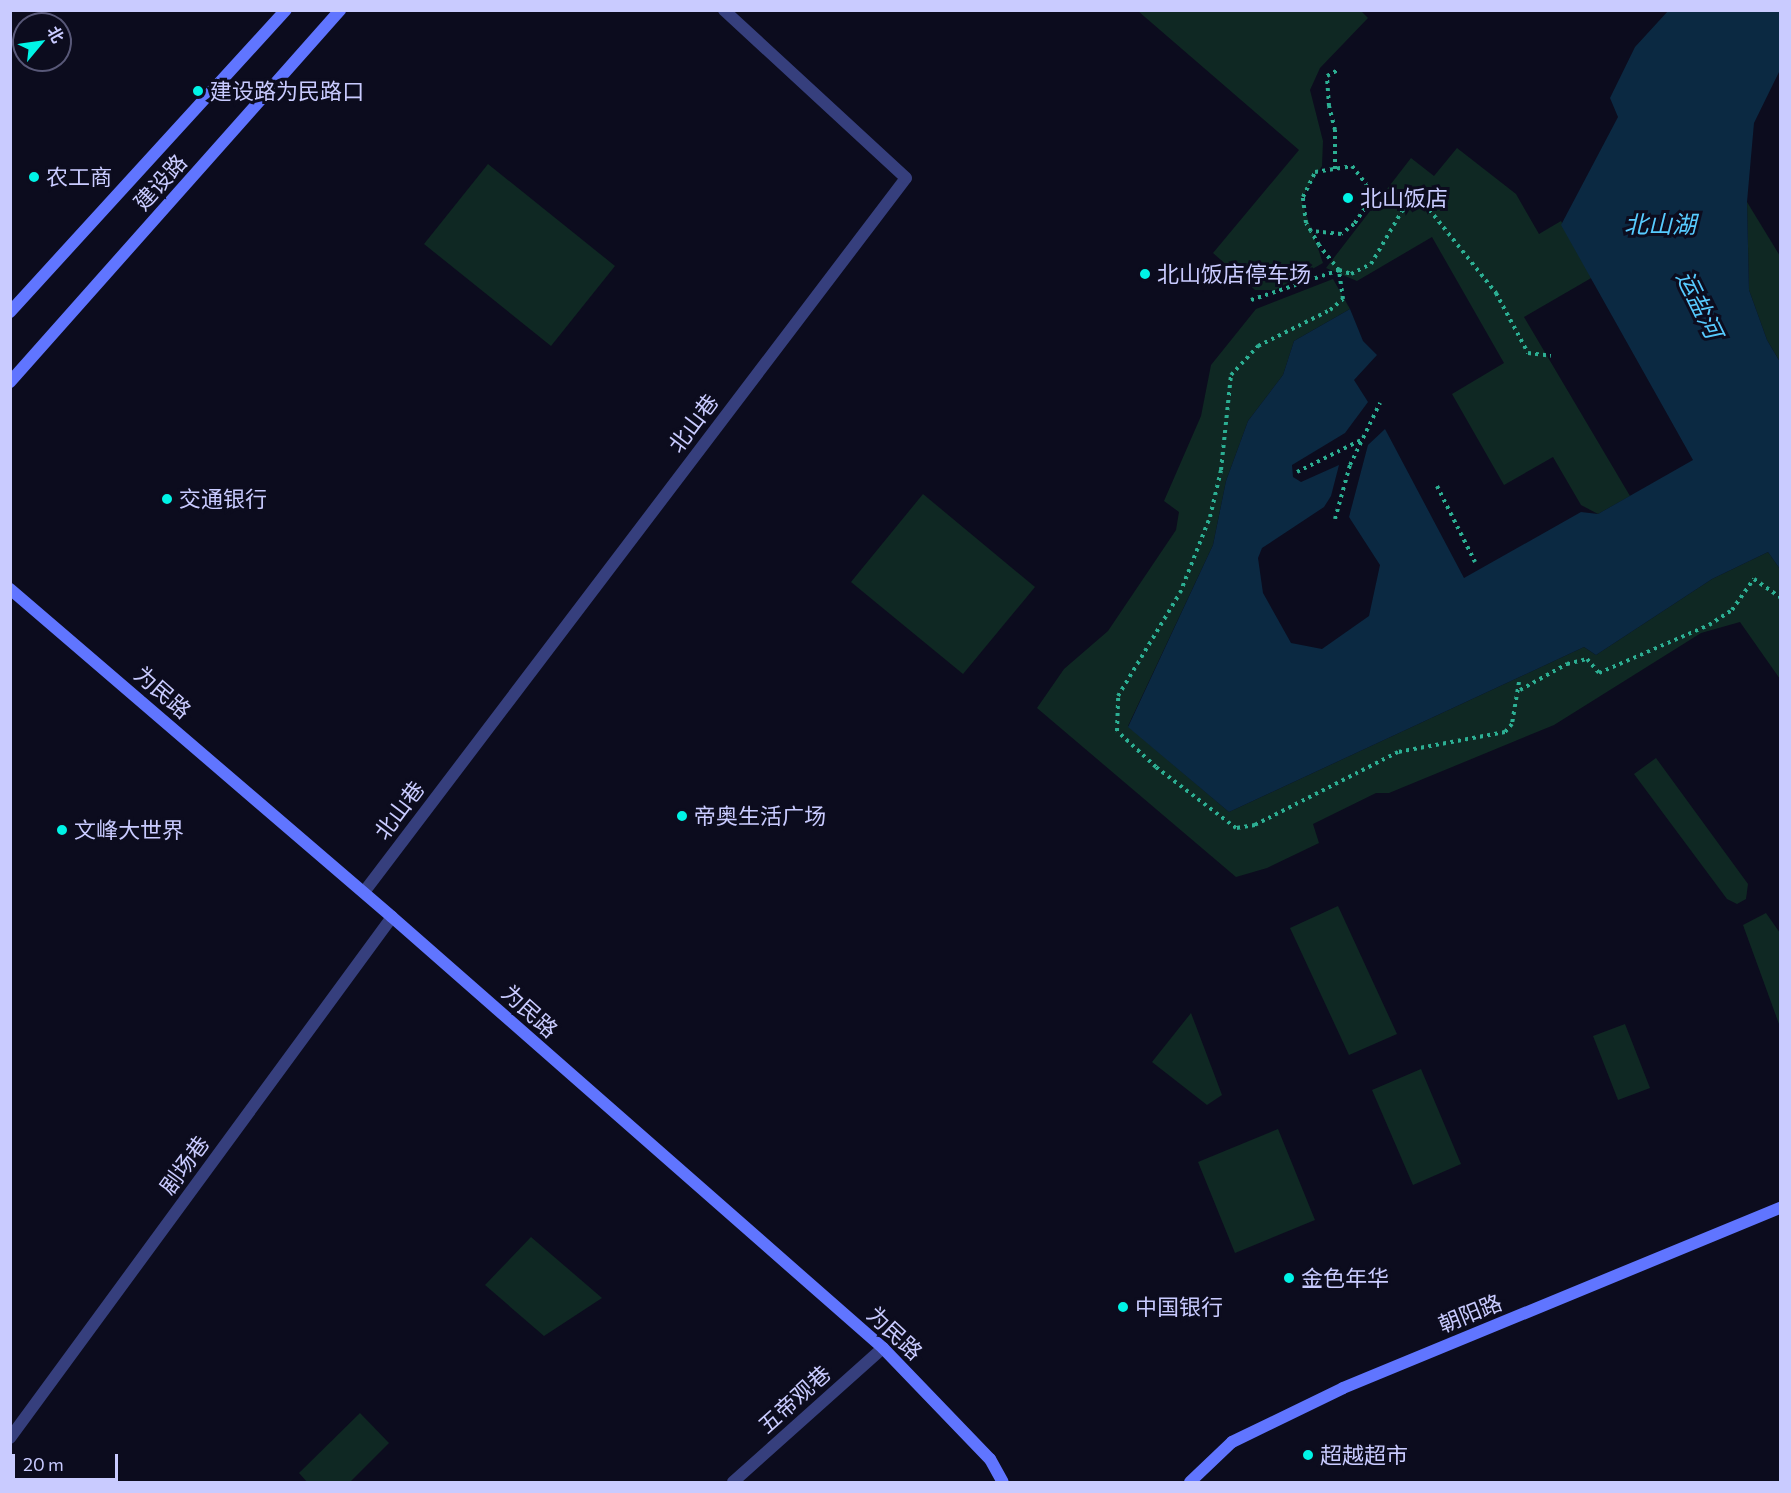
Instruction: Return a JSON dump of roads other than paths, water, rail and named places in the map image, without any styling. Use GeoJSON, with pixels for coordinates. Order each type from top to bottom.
{"type":"FeatureCollection","features":[{"type":"Feature","properties":{"kind":"street","name":"建设路"},"geometry":{"type":"LineString","coordinates":[[10,312],[286,10]]}},
{"type":"Feature","properties":{"kind":"street","name":"建设路"},"geometry":{"type":"LineString","coordinates":[[10,382],[340,10]]}},
{"type":"Feature","properties":{"kind":"street","name":"北山巷"},"geometry":{"type":"LineString","coordinates":[[364,891],[906,178],[724,10]]}},
{"type":"Feature","properties":{"kind":"street","name":"为民路"},"geometry":{"type":"LineString","coordinates":[[10,589],[364,891],[884,1348],[990,1459],[1003,1482]]}},
{"type":"Feature","properties":{"kind":"street","name":"剧场巷"},"geometry":{"type":"LineString","coordinates":[[10,1438],[392,917]]}},
{"type":"Feature","properties":{"kind":"street","name":"朝阳路"},"geometry":{"type":"LineString","coordinates":[[1190,1482],[1232,1442],[1343,1388],[1780,1208]]}},
{"type":"Feature","properties":{"kind":"street","name":"五帝观巷"},"geometry":{"type":"LineString","coordinates":[[733,1482],[884,1348]]}},
{"type":"Feature","properties":{"kind":"water","name":"北山湖"},"geometry":{"type":"Polygon","coordinates":[[[1668,11],[1780,11],[1780,70],[1754,123],[1747,202],[1749,290],[1767,340],[1780,362],[1780,569],[1768,552],[1712,579],[1596,655],[1584,647],[1229,812],[1128,727],[1213,545],[1226,481],[1248,421],[1283,375],[1294,341],[1350,309],[1363,341],[1377,355],[1354,380],[1368,402],[1345,433],[1292,465],[1293,477],[1301,482],[1339,465],[1331,496],[1324,507],[1262,548],[1258,558],[1263,593],[1291,643],[1322,649],[1369,616],[1380,565],[1349,517],[1368,445],[1385,429],[1464,578],[1581,512],[1598,514],[1693,460],[1561,225],[1618,117],[1610,98],[1635,47],[1668,11]]]}},
{"type":"Feature","properties":{"kind":"place","name":"建设路为民路口"},"geometry":{"type":"Point","coordinates":[198,91]}},
{"type":"Feature","properties":{"kind":"place","name":"农工商"},"geometry":{"type":"Point","coordinates":[34,177]}},
{"type":"Feature","properties":{"kind":"place","name":"北山饭店"},"geometry":{"type":"Point","coordinates":[1348,198]}},
{"type":"Feature","properties":{"kind":"place","name":"北山饭店停车场"},"geometry":{"type":"Point","coordinates":[1145,274]}},
{"type":"Feature","properties":{"kind":"place","name":"交通银行"},"geometry":{"type":"Point","coordinates":[167,499]}},
{"type":"Feature","properties":{"kind":"place","name":"帝奥生活广场"},"geometry":{"type":"Point","coordinates":[682,816]}},
{"type":"Feature","properties":{"kind":"place","name":"文峰大世界"},"geometry":{"type":"Point","coordinates":[62,830]}},
{"type":"Feature","properties":{"kind":"place","name":"金色年华"},"geometry":{"type":"Point","coordinates":[1289,1278]}},
{"type":"Feature","properties":{"kind":"place","name":"中国银行"},"geometry":{"type":"Point","coordinates":[1123,1307]}},
{"type":"Feature","properties":{"kind":"place","name":"超越超市"},"geometry":{"type":"Point","coordinates":[1308,1455]}},
{"type":"Feature","properties":{"kind":"water label","name":"运盐河"},"geometry":{"type":"Point","coordinates":[1700,304]}}]}
